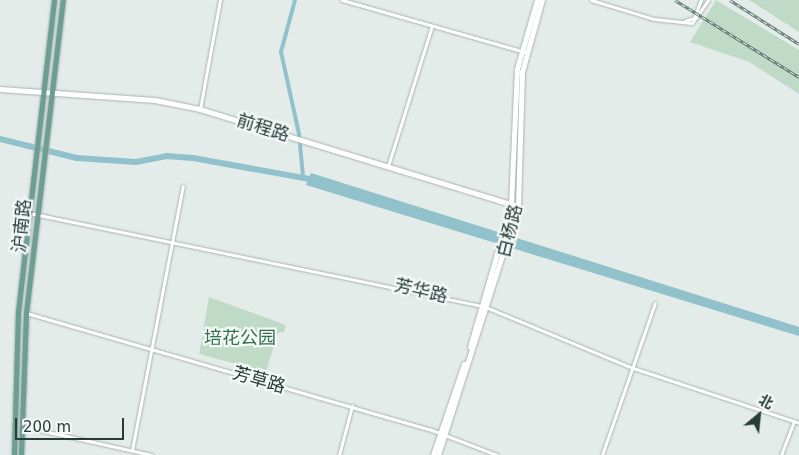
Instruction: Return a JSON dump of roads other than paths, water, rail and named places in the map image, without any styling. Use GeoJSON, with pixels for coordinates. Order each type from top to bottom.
{"type":"FeatureCollection","features":[{"type":"Feature","properties":{"kind":"main road","name":"沪南路"},"geometry":{"type":"LineString","coordinates":[[14,455],[18,312],[54,0]]}},
{"type":"Feature","properties":{"kind":"main road","name":"沪南路"},"geometry":{"type":"LineString","coordinates":[[21,455],[26,313],[63,0]]}},
{"type":"Feature","properties":{"kind":"main road","name":"白杨路"},"geometry":{"type":"LineString","coordinates":[[486,306],[511,205],[523,51],[537,0]]}},
{"type":"Feature","properties":{"kind":"main road","name":"白杨路"},"geometry":{"type":"LineString","coordinates":[[433,455],[443,433],[508,247],[518,206],[523,51],[542,0]]}},
{"type":"Feature","properties":{"kind":"main road","name":"前程路"},"geometry":{"type":"LineString","coordinates":[[0,89],[43,90],[155,100],[200,109],[518,206]]}},
{"type":"Feature","properties":{"kind":"main road","name":"芳草路"},"geometry":{"type":"LineString","coordinates":[[18,312],[26,313]]}},
{"type":"Feature","properties":{"kind":"main road","name":"白杨路"},"geometry":{"type":"LineString","coordinates":[[438,455],[443,433]]}},
{"type":"Feature","properties":{"kind":"street"},"geometry":{"type":"LineString","coordinates":[[200,109],[220,0]]}},
{"type":"Feature","properties":{"kind":"street"},"geometry":{"type":"LineString","coordinates":[[342,0],[523,51]]}},
{"type":"Feature","properties":{"kind":"street"},"geometry":{"type":"LineString","coordinates":[[591,0],[654,19],[682,22],[697,20],[708,0]]}},
{"type":"Feature","properties":{"kind":"street"},"geometry":{"type":"LineString","coordinates":[[682,22],[694,18],[701,0]]}},
{"type":"Feature","properties":{"kind":"street"},"geometry":{"type":"LineString","coordinates":[[388,166],[432,26]]}},
{"type":"Feature","properties":{"kind":"street"},"geometry":{"type":"LineString","coordinates":[[132,450],[183,186]]}},
{"type":"Feature","properties":{"kind":"street","name":"芳华路"},"geometry":{"type":"LineString","coordinates":[[28,213],[172,245],[486,306],[633,368],[799,423]]}},
{"type":"Feature","properties":{"kind":"street"},"geometry":{"type":"LineString","coordinates":[[602,455],[655,303]]}},
{"type":"Feature","properties":{"kind":"street","name":"芳草路"},"geometry":{"type":"LineString","coordinates":[[26,313],[443,433],[497,455]]}},
{"type":"Feature","properties":{"kind":"street"},"geometry":{"type":"LineString","coordinates":[[339,455],[352,406]]}},
{"type":"Feature","properties":{"kind":"street"},"geometry":{"type":"LineString","coordinates":[[781,455],[794,421]]}},
{"type":"Feature","properties":{"kind":"street"},"geometry":{"type":"LineString","coordinates":[[21,426],[152,455]]}},
{"type":"Feature","properties":{"kind":"water"},"geometry":{"type":"Polygon","coordinates":[[[311,173],[799,327],[799,336],[306,185],[311,173]]]}},
{"type":"Feature","properties":{"kind":"waterway"},"geometry":{"type":"LineString","coordinates":[[295,0],[281,52],[299,134],[303,176]]}},
{"type":"Feature","properties":{"kind":"waterway"},"geometry":{"type":"LineString","coordinates":[[0,139],[77,158],[136,162],[166,156],[193,158],[315,180]]}},
{"type":"Feature","properties":{"kind":"railway"},"geometry":{"type":"LineString","coordinates":[[675,0],[799,77]]}},
{"type":"Feature","properties":{"kind":"railway"},"geometry":{"type":"LineString","coordinates":[[730,0],[799,44]]}},
{"type":"Feature","properties":{"kind":"park label","name":"培花公园"},"geometry":{"type":"Point","coordinates":[240,338]}}]}
